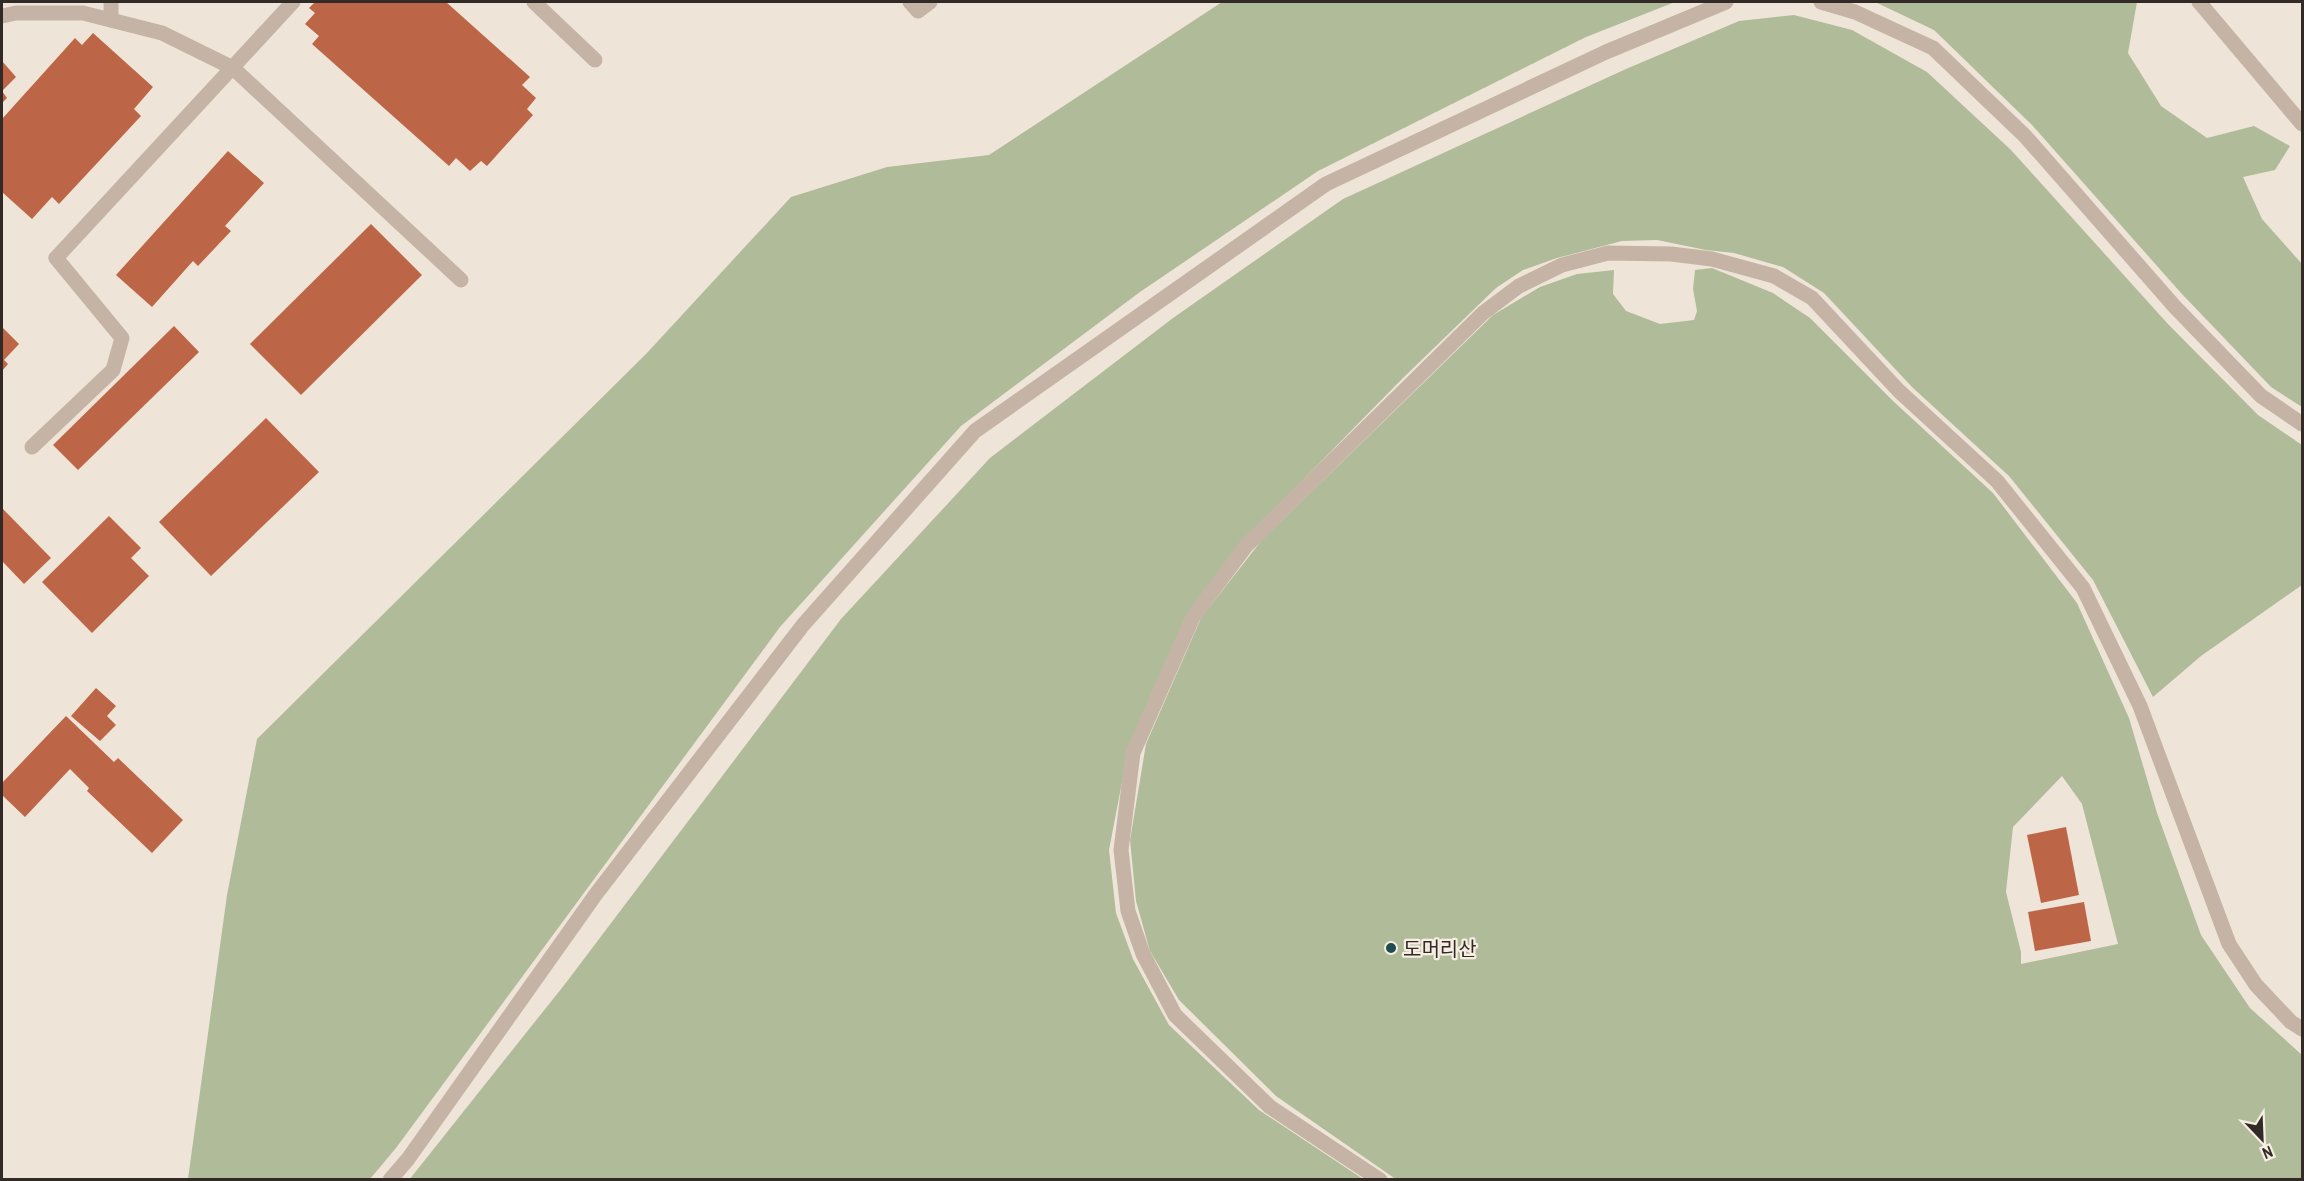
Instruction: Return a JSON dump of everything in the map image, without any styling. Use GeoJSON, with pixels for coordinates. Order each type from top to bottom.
{"type":"FeatureCollection","features":[{"type":"Feature","properties":{"kind":"street"},"geometry":{"type":"LineString","coordinates":[[111,2],[111,20]]}},
{"type":"Feature","properties":{"kind":"street"},"geometry":{"type":"LineString","coordinates":[[32,447],[113,370],[122,338],[56,258],[293,2]]}},
{"type":"Feature","properties":{"kind":"street"},"geometry":{"type":"LineString","coordinates":[[534,2],[595,60]]}},
{"type":"Feature","properties":{"kind":"street"},"geometry":{"type":"LineString","coordinates":[[910,2],[918,11],[930,2]]}},
{"type":"Feature","properties":{"kind":"street"},"geometry":{"type":"LineString","coordinates":[[390,1179],[408,1159],[596,894],[803,625],[975,431],[1326,184],[1606,52],[1726,2]]}},
{"type":"Feature","properties":{"kind":"street"},"geometry":{"type":"LineString","coordinates":[[1821,2],[1855,12],[1933,48],[2025,136],[2175,307],[2261,396],[2302,424]]}},
{"type":"Feature","properties":{"kind":"street"},"geometry":{"type":"LineString","coordinates":[[2199,2],[2302,124]]}},
{"type":"Feature","properties":{"kind":"street"},"geometry":{"type":"LineString","coordinates":[[2,16],[83,13],[162,33],[233,68],[461,280]]}},
{"type":"Feature","properties":{"kind":"street"},"geometry":{"type":"LineString","coordinates":[[1380,1179],[1270,1107],[1175,1015],[1143,954],[1128,911],[1121,850],[1133,753],[1193,616],[1246,546],[1483,313],[1519,286],[1562,265],[1608,254],[1671,254],[1712,259],[1774,276],[1812,298],[1899,391],[1997,481],[2084,588],[2140,706],[2229,944],[2256,986],[2291,1022],[2302,1029]]}},
{"type":"Feature","properties":{"kind":"green space"},"geometry":{"type":"Polygon","coordinates":[[[1222,2],[1675,2],[1586,37],[1318,171],[1140,292],[961,426],[780,627],[396,1148],[370,1179],[188,1179],[227,895],[257,739],[646,354],[791,197],[887,167],[989,155],[1222,2]]]}},
{"type":"Feature","properties":{"kind":"green space"},"geometry":{"type":"Polygon","coordinates":[[[1875,2],[2137,2],[2128,53],[2161,106],[2207,138],[2254,126],[2290,146],[2275,170],[2243,177],[2262,219],[2302,264],[2302,407],[2271,387],[2181,293],[2032,125],[1934,30],[1875,2]]]}},
{"type":"Feature","properties":{"kind":"green space"},"geometry":{"type":"Polygon","coordinates":[[[1794,15],[1852,30],[1927,72],[2011,150],[2167,323],[2258,415],[2302,445],[2302,585],[2201,656],[2153,697],[2093,580],[2009,476],[1912,387],[1824,293],[1783,267],[1734,253],[1657,240],[1622,241],[1557,258],[1523,270],[1496,288],[1403,378],[1242,542],[1128,751],[1109,850],[1116,913],[1133,959],[1169,1025],[1259,1110],[1363,1179],[409,1180],[565,984],[841,619],[990,458],[1173,318],[1343,199],[1626,69],[1739,21],[1794,15]]]}},
{"type":"Feature","properties":{"kind":"green space"},"geometry":{"type":"Polygon","coordinates":[[[1712,268],[1773,293],[1810,318],[1893,401],[1993,493],[2077,603],[2129,718],[2157,813],[2201,935],[2250,1008],[2302,1055],[2302,1179],[1397,1180],[1276,1096],[1179,1000],[1150,951],[1136,901],[1130,840],[1146,744],[1201,618],[1261,541],[1493,315],[1540,287],[1577,274],[1614,270],[1613,294],[1626,311],[1660,324],[1694,320],[1697,311],[1693,289],[1695,270],[1712,268]],[[2062,776],[2013,827],[2006,892],[2021,952],[2021,964],[2118,944],[2082,804],[2062,776]]]}},
{"type":"Feature","properties":{"kind":"building"},"geometry":{"type":"Polygon","coordinates":[[[315,2],[446,2],[530,77],[522,85],[536,98],[527,109],[533,115],[487,166],[481,161],[470,171],[456,158],[449,166],[312,44],[319,36],[305,24],[315,13],[309,8],[315,2]]]}},
{"type":"Feature","properties":{"kind":"building"},"geometry":{"type":"Polygon","coordinates":[[[93,33],[153,87],[134,109],[141,116],[59,204],[52,197],[32,219],[2,192],[2,119],[75,38],[82,45],[93,33]]]}},
{"type":"Feature","properties":{"kind":"building"},"geometry":{"type":"Polygon","coordinates":[[[2,61],[16,77],[2,91],[2,61]]]}},
{"type":"Feature","properties":{"kind":"building"},"geometry":{"type":"Polygon","coordinates":[[[2,91],[7,98],[2,103],[2,91]]]}},
{"type":"Feature","properties":{"kind":"building"},"geometry":{"type":"Polygon","coordinates":[[[228,151],[264,183],[225,226],[231,231],[198,266],[193,261],[152,307],[116,275],[228,151]]]}},
{"type":"Feature","properties":{"kind":"building"},"geometry":{"type":"Polygon","coordinates":[[[371,224],[422,275],[301,395],[250,344],[371,224]]]}},
{"type":"Feature","properties":{"kind":"building"},"geometry":{"type":"Polygon","coordinates":[[[174,326],[199,352],[78,470],[53,445],[174,326]]]}},
{"type":"Feature","properties":{"kind":"building"},"geometry":{"type":"Polygon","coordinates":[[[2,327],[19,344],[4,360],[8,364],[2,371],[2,327]]]}},
{"type":"Feature","properties":{"kind":"building"},"geometry":{"type":"Polygon","coordinates":[[[266,418],[319,472],[211,576],[159,522],[266,418]]]}},
{"type":"Feature","properties":{"kind":"building"},"geometry":{"type":"Polygon","coordinates":[[[2,508],[51,558],[24,584],[2,561],[2,508]]]}},
{"type":"Feature","properties":{"kind":"building"},"geometry":{"type":"Polygon","coordinates":[[[109,516],[141,548],[131,558],[149,576],[92,633],[42,582],[109,516]]]}},
{"type":"Feature","properties":{"kind":"building"},"geometry":{"type":"Polygon","coordinates":[[[96,688],[116,706],[107,716],[116,725],[100,741],[71,716],[96,688]]]}},
{"type":"Feature","properties":{"kind":"building"},"geometry":{"type":"Polygon","coordinates":[[[66,716],[114,762],[118,758],[183,820],[152,853],[87,791],[89,788],[70,769],[25,817],[2,795],[2,783],[66,716]]]}},
{"type":"Feature","properties":{"kind":"building"},"geometry":{"type":"Polygon","coordinates":[[[2066,827],[2079,895],[2041,903],[2027,835],[2066,827]]]}},
{"type":"Feature","properties":{"kind":"building"},"geometry":{"type":"Polygon","coordinates":[[[2084,902],[2091,941],[2035,951],[2028,912],[2084,902]]]}},
{"type":"Feature","properties":{"kind":"place","name":"도머리산"},"geometry":{"type":"Point","coordinates":[1391,948]}}]}
